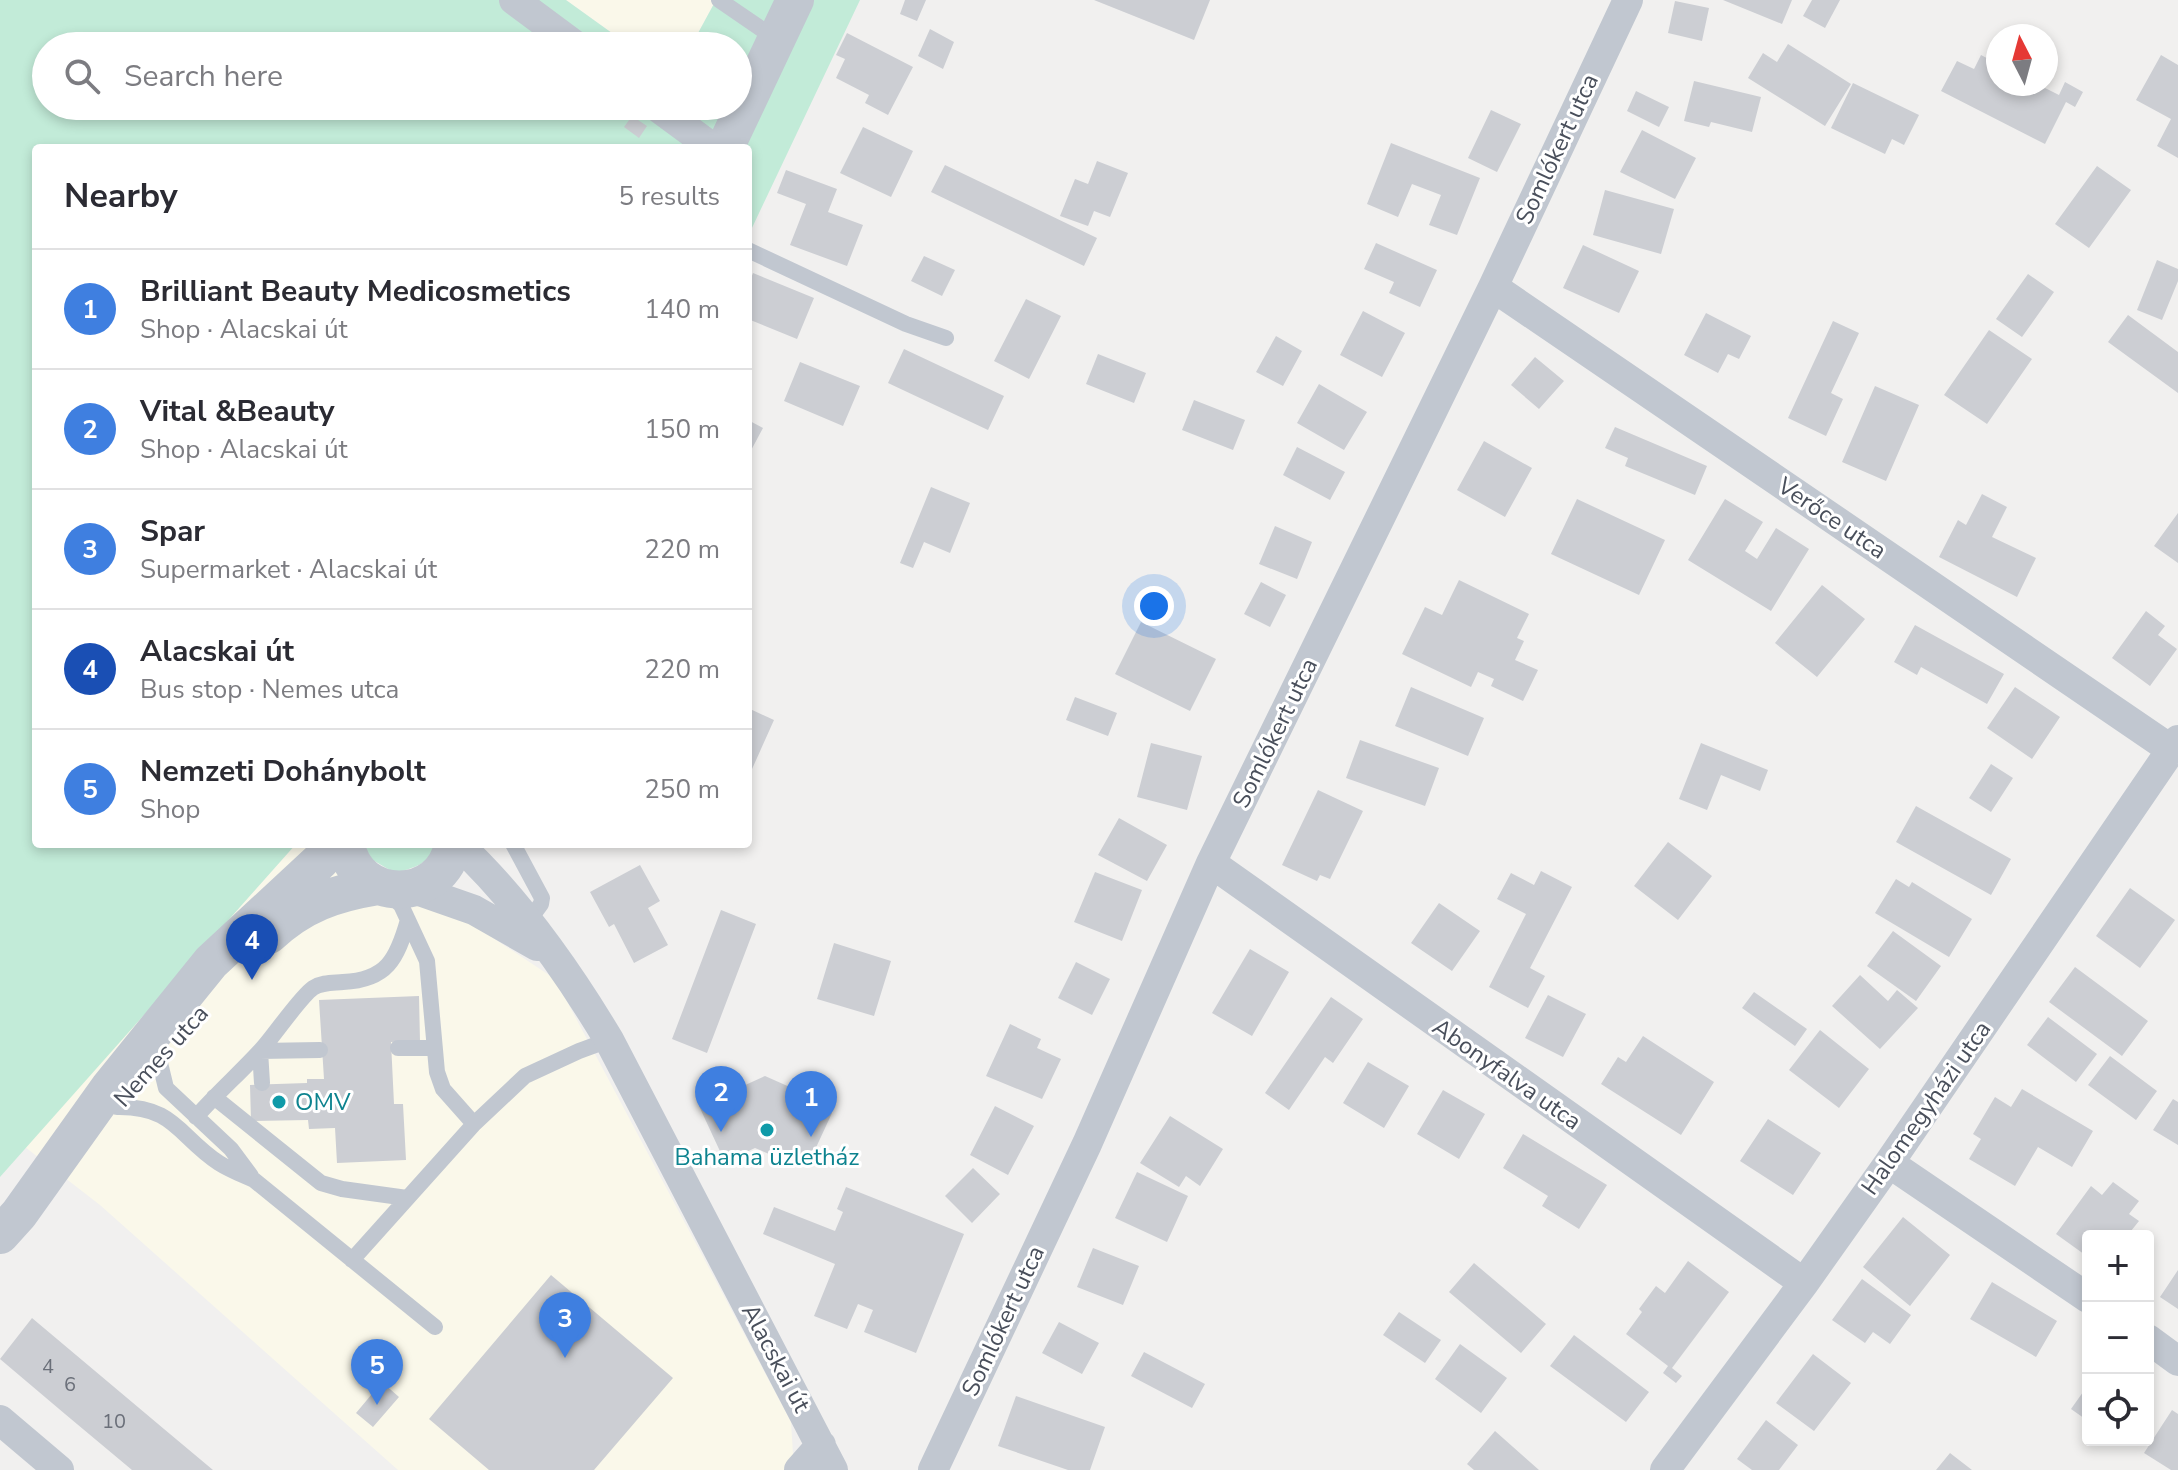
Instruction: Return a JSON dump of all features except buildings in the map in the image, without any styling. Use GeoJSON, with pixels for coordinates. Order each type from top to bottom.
{"type":"FeatureCollection","features":[{"type":"Feature","properties":{"kind":"street"},"geometry":{"type":"LineString","coordinates":[[514,0],[557,32]]}},
{"type":"Feature","properties":{"kind":"street"},"geometry":{"type":"LineString","coordinates":[[752,90],[795,0]]}},
{"type":"Feature","properties":{"kind":"street","name":"Somlókert utca"},"geometry":{"type":"LineString","coordinates":[[933,1470],[1087,1144],[1211,863],[1493,287],[1628,0]]}},
{"type":"Feature","properties":{"kind":"street"},"geometry":{"type":"LineString","coordinates":[[675,120],[708,144]]}},
{"type":"Feature","properties":{"kind":"street"},"geometry":{"type":"LineString","coordinates":[[727,144],[738,120]]}},
{"type":"Feature","properties":{"kind":"street","name":"Verőce utca"},"geometry":{"type":"LineString","coordinates":[[1493,287],[2175,745]]}},
{"type":"Feature","properties":{"kind":"street","name":"Halomegyházi utca"},"geometry":{"type":"LineString","coordinates":[[1665,1470],[1889,1163],[2175,745]]}},
{"type":"Feature","properties":{"kind":"street","name":"Nemes utca"},"geometry":{"type":"LineString","coordinates":[[0,1235],[19,1214],[109,1088],[211,962],[321,860],[328,848]]}},
{"type":"Feature","properties":{"kind":"street"},"geometry":{"type":"LineString","coordinates":[[348,848],[355,867],[396,896]]}},
{"type":"Feature","properties":{"kind":"street","name":"Alacskai út"},"geometry":{"type":"LineString","coordinates":[[396,896],[439,874],[454,848]]}},
{"type":"Feature","properties":{"kind":"street","name":"Alacskai út"},"geometry":{"type":"LineString","coordinates":[[461,848],[479,863],[553,954],[609,1040],[827,1458]]}},
{"type":"Feature","properties":{"kind":"street","name":"Abonyfalva utca"},"geometry":{"type":"LineString","coordinates":[[1211,863],[1804,1283]]}},
{"type":"Feature","properties":{"kind":"street","name":"Nemes utca"},"geometry":{"type":"LineString","coordinates":[[61,1154],[117,1107],[272,932],[291,917],[337,893],[396,896]]}},
{"type":"Feature","properties":{"kind":"street","name":"Alacskai út"},"geometry":{"type":"LineString","coordinates":[[396,896],[474,910],[553,954]]}},
{"type":"Feature","properties":{"kind":"street"},"geometry":{"type":"LineString","coordinates":[[1889,1163],[2082,1294]]}},
{"type":"Feature","properties":{"kind":"street"},"geometry":{"type":"LineString","coordinates":[[2154,1343],[2178,1361]]}},
{"type":"Feature","properties":{"kind":"street"},"geometry":{"type":"LineString","coordinates":[[0,1420],[59,1470]]}},
{"type":"Feature","properties":{"kind":"street"},"geometry":{"type":"LineString","coordinates":[[799,1470],[827,1458]]}},
{"type":"Feature","properties":{"kind":"lane"},"geometry":{"type":"LineString","coordinates":[[719,0],[776,39]]}},
{"type":"Feature","properties":{"kind":"lane"},"geometry":{"type":"LineString","coordinates":[[752,252],[906,324],[946,338]]}},
{"type":"Feature","properties":{"kind":"lane"},"geometry":{"type":"LineString","coordinates":[[515,848],[542,898],[527,923]]}},
{"type":"Feature","properties":{"kind":"lane"},"geometry":{"type":"LineString","coordinates":[[196,1117],[260,1051],[312,988],[326,984],[360,989],[396,956],[396,896]]}},
{"type":"Feature","properties":{"kind":"lane"},"geometry":{"type":"LineString","coordinates":[[396,896],[427,961],[437,1072],[451,1102],[474,1124]]}},
{"type":"Feature","properties":{"kind":"lane"},"geometry":{"type":"LineString","coordinates":[[352,1260],[474,1124],[525,1076],[609,1040]]}},
{"type":"Feature","properties":{"kind":"lane"},"geometry":{"type":"LineString","coordinates":[[398,1048],[434,1048]]}},
{"type":"Feature","properties":{"kind":"lane"},"geometry":{"type":"LineString","coordinates":[[260,1051],[320,1050]]}},
{"type":"Feature","properties":{"kind":"lane"},"geometry":{"type":"LineString","coordinates":[[260,1051],[262,1083]]}},
{"type":"Feature","properties":{"kind":"lane"},"geometry":{"type":"LineString","coordinates":[[159,1059],[166,1088],[231,1149],[254,1180]]}},
{"type":"Feature","properties":{"kind":"lane"},"geometry":{"type":"LineString","coordinates":[[214,1097],[265,1130],[321,1183],[407,1198]]}},
{"type":"Feature","properties":{"kind":"lane"},"geometry":{"type":"LineString","coordinates":[[117,1107],[138,1107],[162,1114],[219,1163],[254,1180],[435,1327]]}},
{"type":"Feature","properties":{"kind":"shaded area"},"geometry":{"type":"Polygon","coordinates":[[[566,0],[716,0],[699,32],[611,32],[566,0]]]}},
{"type":"Feature","properties":{"kind":"shaded area"},"geometry":{"type":"Polygon","coordinates":[[[292,848],[337,848],[463,918],[555,979],[791,1422],[794,1470],[398,1470],[100,1205],[25,1147],[292,848]]]}},
{"type":"Feature","properties":{"kind":"green space"},"geometry":{"type":"Polygon","coordinates":[[[0,0],[566,0],[611,32],[32,32],[32,120],[752,120],[752,32],[699,32],[716,0],[860,0],[752,228],[752,144],[32,144],[32,848],[292,848],[0,1177],[0,0]]]}},
{"type":"Feature","properties":{"kind":"green space"},"geometry":{"type":"Polygon","coordinates":[[[366,848],[433,848],[425,861],[395,873],[371,859],[366,848]]]}},
{"type":"Feature","properties":{"kind":"place","name":"Alacskai út"},"geometry":{"type":"Point","coordinates":[252,980]}},
{"type":"Feature","properties":{"kind":"place","name":"OMV"},"geometry":{"type":"Point","coordinates":[279,1102]}},
{"type":"Feature","properties":{"kind":"place","name":"Bahama üzletház"},"geometry":{"type":"Point","coordinates":[767,1130]}},
{"type":"Feature","properties":{"kind":"place","name":"Vital &Beauty"},"geometry":{"type":"Point","coordinates":[721,1132]}},
{"type":"Feature","properties":{"kind":"place","name":"Brilliant Beauty Medicosmetics"},"geometry":{"type":"Point","coordinates":[811,1137]}},
{"type":"Feature","properties":{"kind":"place","name":"Spar"},"geometry":{"type":"Point","coordinates":[565,1358]}},
{"type":"Feature","properties":{"kind":"place","name":"Nemzeti Dohánybolt"},"geometry":{"type":"Point","coordinates":[377,1405]}}]}
